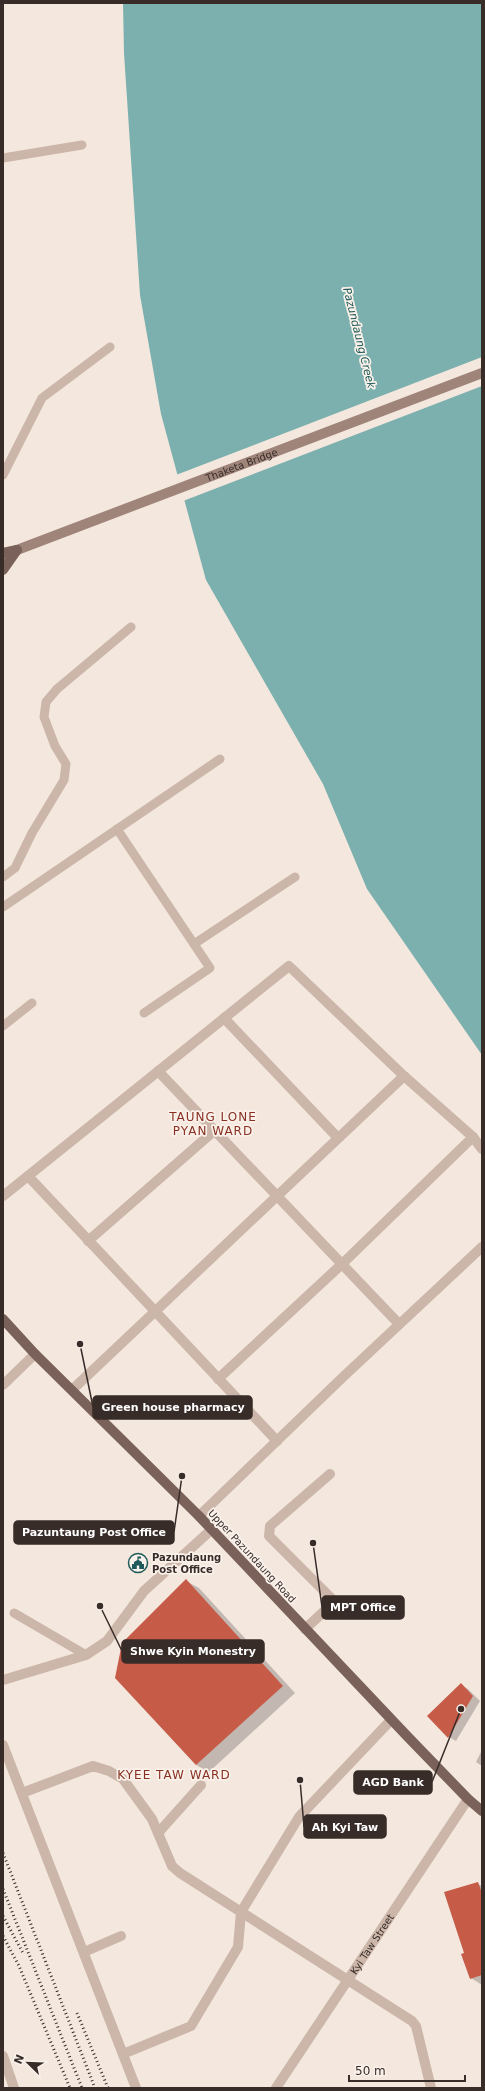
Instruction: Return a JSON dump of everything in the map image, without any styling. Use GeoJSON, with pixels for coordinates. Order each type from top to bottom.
{"type":"FeatureCollection","features":[{"type":"Feature","properties":{"kind":"main road","name":"Thaketa Bridge"},"geometry":{"type":"LineString","coordinates":[[3,561],[17,550],[482,373]]}},
{"type":"Feature","properties":{"kind":"main road"},"geometry":{"type":"LineString","coordinates":[[3,553],[17,550]]}},
{"type":"Feature","properties":{"kind":"main road"},"geometry":{"type":"LineString","coordinates":[[3,570],[17,550]]}},
{"type":"Feature","properties":{"kind":"main road","name":"Upper Pazundaung Road"},"geometry":{"type":"LineString","coordinates":[[3,1319],[35,1354],[199,1516],[391,1720],[468,1799],[482,1811]]}},
{"type":"Feature","properties":{"kind":"street"},"geometry":{"type":"LineString","coordinates":[[3,1196],[289,966],[404,1076],[473,1137],[482,1149]]}},
{"type":"Feature","properties":{"kind":"street"},"geometry":{"type":"LineString","coordinates":[[224,1018],[338,1138]]}},
{"type":"Feature","properties":{"kind":"street"},"geometry":{"type":"LineString","coordinates":[[158,1071],[399,1324]]}},
{"type":"Feature","properties":{"kind":"street"},"geometry":{"type":"LineString","coordinates":[[72,1389],[404,1076]]}},
{"type":"Feature","properties":{"kind":"street"},"geometry":{"type":"LineString","coordinates":[[88,1241],[214,1130]]}},
{"type":"Feature","properties":{"kind":"street"},"geometry":{"type":"LineString","coordinates":[[218,1379],[342,1264],[473,1137]]}},
{"type":"Feature","properties":{"kind":"street"},"geometry":{"type":"LineString","coordinates":[[28,1176],[277,1441]]}},
{"type":"Feature","properties":{"kind":"street"},"geometry":{"type":"LineString","coordinates":[[199,1516],[482,1246]]}},
{"type":"Feature","properties":{"kind":"street"},"geometry":{"type":"LineString","coordinates":[[3,1385],[35,1354]]}},
{"type":"Feature","properties":{"kind":"street"},"geometry":{"type":"LineString","coordinates":[[305,1629],[333,1604],[332,1599],[269,1536],[270,1526],[330,1474]]}},
{"type":"Feature","properties":{"kind":"street"},"geometry":{"type":"LineString","coordinates":[[3,1680],[86,1655],[107,1641],[144,1591],[211,1530]]}},
{"type":"Feature","properties":{"kind":"street"},"geometry":{"type":"LineString","coordinates":[[123,2054],[191,2026],[238,1947],[241,1912],[299,1817],[391,1720]]}},
{"type":"Feature","properties":{"kind":"street"},"geometry":{"type":"LineString","coordinates":[[3,1745],[136,2088]]}},
{"type":"Feature","properties":{"kind":"street"},"geometry":{"type":"LineString","coordinates":[[22,1793],[93,1766],[109,1771],[123,1780],[152,1819],[172,1866],[188,1878],[412,2021],[416,2026],[432,2088]]}},
{"type":"Feature","properties":{"kind":"street"},"geometry":{"type":"LineString","coordinates":[[158,1833],[201,1785]]}},
{"type":"Feature","properties":{"kind":"street","name":"Kyi Taw Street"},"geometry":{"type":"LineString","coordinates":[[276,2088],[468,1799]]}},
{"type":"Feature","properties":{"kind":"street"},"geometry":{"type":"LineString","coordinates":[[84,1952],[121,1936]]}},
{"type":"Feature","properties":{"kind":"street"},"geometry":{"type":"LineString","coordinates":[[3,2056],[14,2088]]}},
{"type":"Feature","properties":{"kind":"lane"},"geometry":{"type":"LineString","coordinates":[[3,158],[82,145]]}},
{"type":"Feature","properties":{"kind":"lane"},"geometry":{"type":"LineString","coordinates":[[3,475],[42,398],[110,347]]}},
{"type":"Feature","properties":{"kind":"lane"},"geometry":{"type":"LineString","coordinates":[[3,877],[15,868],[32,833],[64,780],[66,764],[54,746],[44,717],[46,702],[57,689],[131,627]]}},
{"type":"Feature","properties":{"kind":"lane"},"geometry":{"type":"LineString","coordinates":[[3,907],[220,759]]}},
{"type":"Feature","properties":{"kind":"lane"},"geometry":{"type":"LineString","coordinates":[[117,828],[210,968],[144,1013]]}},
{"type":"Feature","properties":{"kind":"lane"},"geometry":{"type":"LineString","coordinates":[[194,944],[295,877]]}},
{"type":"Feature","properties":{"kind":"lane"},"geometry":{"type":"LineString","coordinates":[[3,1026],[32,1002]]}},
{"type":"Feature","properties":{"kind":"lane"},"geometry":{"type":"LineString","coordinates":[[14,1613],[86,1655]]}},
{"type":"Feature","properties":{"kind":"water","name":"Pazundaung Creek"},"geometry":{"type":"Polygon","coordinates":[[[123,3],[482,3],[482,1055],[367,889],[323,784],[206,580],[161,414],[140,295],[124,53],[123,3]]]}},
{"type":"Feature","properties":{"kind":"pier"},"geometry":{"type":"Polygon","coordinates":[[[482,357],[482,386],[183,501],[176,475],[482,357]]]}},
{"type":"Feature","properties":{"kind":"building"},"geometry":{"type":"Polygon","coordinates":[[[186,1579],[283,1686],[196,1765],[115,1678],[122,1643],[186,1579]]]}},
{"type":"Feature","properties":{"kind":"building"},"geometry":{"type":"Polygon","coordinates":[[[461,1683],[473,1696],[448,1738],[427,1716],[461,1683]]]}},
{"type":"Feature","properties":{"kind":"building"},"geometry":{"type":"Polygon","coordinates":[[[478,1882],[482,1893],[482,1975],[470,1979],[461,1954],[464,1953],[444,1892],[478,1882]]]}},
{"type":"Feature","properties":{"kind":"railway"},"geometry":{"type":"LineString","coordinates":[[3,1853],[95,2088]]}},
{"type":"Feature","properties":{"kind":"railway"},"geometry":{"type":"LineString","coordinates":[[3,1889],[82,2088]]}},
{"type":"Feature","properties":{"kind":"railway"},"geometry":{"type":"LineString","coordinates":[[3,1916],[23,1953]]}},
{"type":"Feature","properties":{"kind":"railway"},"geometry":{"type":"LineString","coordinates":[[3,1936],[19,1966],[70,2088]]}},
{"type":"Feature","properties":{"kind":"railway"},"geometry":{"type":"LineString","coordinates":[[77,2013],[108,2088]]}},
{"type":"Feature","properties":{"kind":"place","name":"Green house pharmacy"},"geometry":{"type":"Point","coordinates":[80,1344]}},
{"type":"Feature","properties":{"kind":"place","name":"Pazuntaung Post Office"},"geometry":{"type":"Point","coordinates":[182,1476]}},
{"type":"Feature","properties":{"kind":"place","name":"MPT Office"},"geometry":{"type":"Point","coordinates":[313,1543]}},
{"type":"Feature","properties":{"kind":"place","name":"Pazundaung Post Office"},"geometry":{"type":"Point","coordinates":[138,1563]}},
{"type":"Feature","properties":{"kind":"place","name":"Shwe Kyin Monestry"},"geometry":{"type":"Point","coordinates":[100,1606]}},
{"type":"Feature","properties":{"kind":"place","name":"AGD Bank"},"geometry":{"type":"Point","coordinates":[461,1709]}},
{"type":"Feature","properties":{"kind":"place","name":"Ah Kyi Taw"},"geometry":{"type":"Point","coordinates":[300,1780]}},
{"type":"Feature","properties":{"kind":"district","name":"TAUNG LONE PYAN WARD"},"geometry":{"type":"Point","coordinates":[213,1124]}},
{"type":"Feature","properties":{"kind":"district","name":"KYEE TAW WARD"},"geometry":{"type":"Point","coordinates":[174,1775]}}]}
